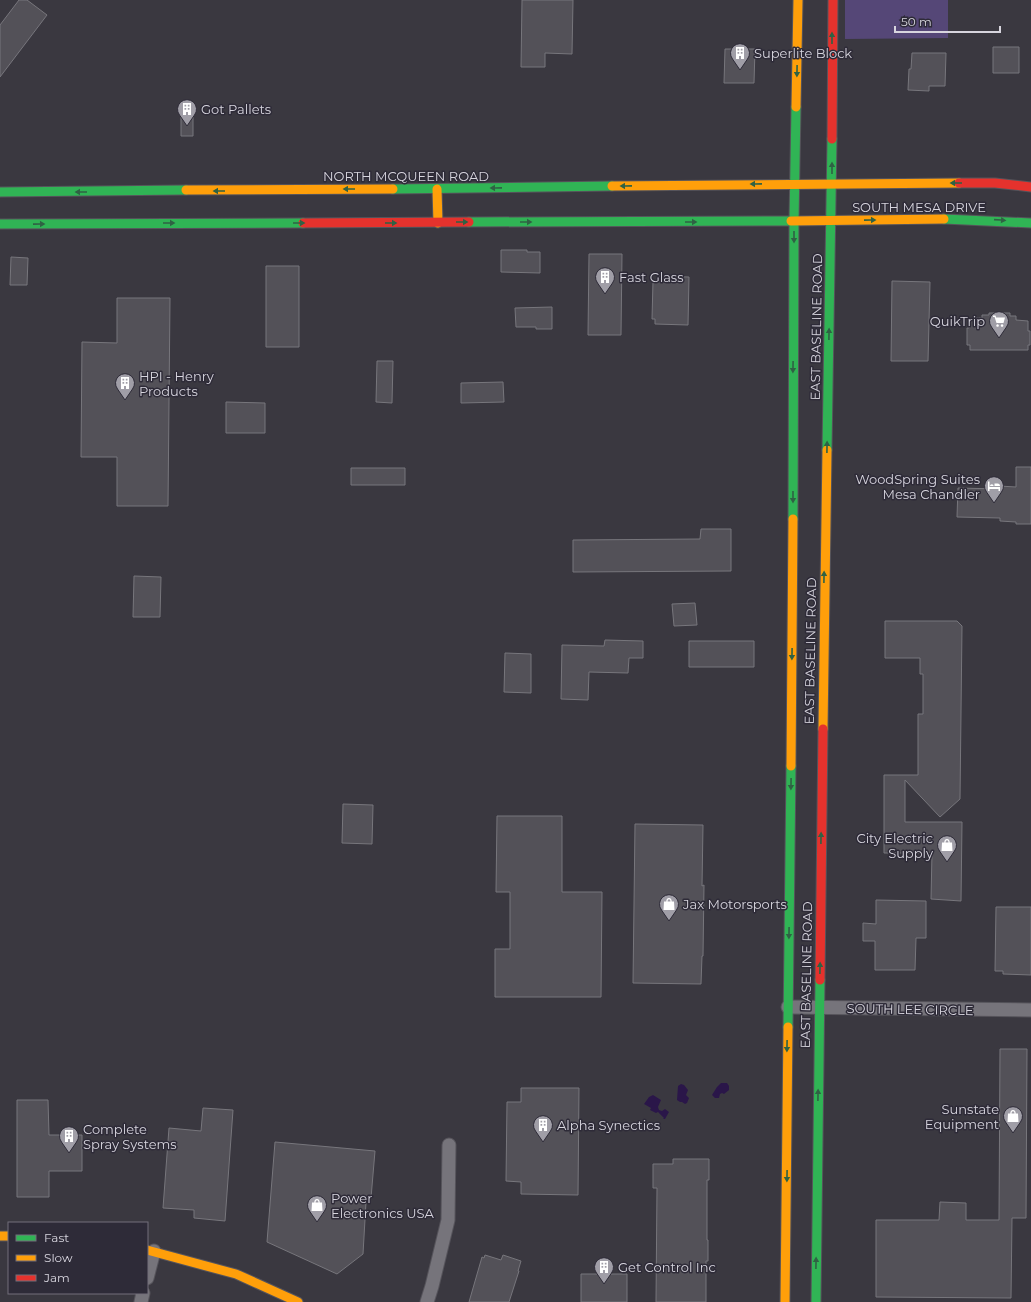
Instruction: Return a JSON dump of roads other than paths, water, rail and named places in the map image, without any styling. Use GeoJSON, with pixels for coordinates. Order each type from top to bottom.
{"type":"FeatureCollection","features":[{"type":"Feature","properties":{"kind":"main road","name":"EAST BASELINE ROAD"},"geometry":{"type":"LineString","coordinates":[[785,1302],[788,1007],[796,615],[794,221],[798,0]]}},
{"type":"Feature","properties":{"kind":"main road","name":"EAST BASELINE ROAD"},"geometry":{"type":"LineString","coordinates":[[816,1302],[821,616],[832,184],[832,0]]}},
{"type":"Feature","properties":{"kind":"main road","name":"SOUTH MESA DRIVE"},"geometry":{"type":"LineString","coordinates":[[812,184],[995,183],[1031,187]]}},
{"type":"Feature","properties":{"kind":"main road","name":"NORTH MCQUEEN ROAD"},"geometry":{"type":"LineString","coordinates":[[0,192],[437,189],[812,184]]}},
{"type":"Feature","properties":{"kind":"main road"},"geometry":{"type":"LineString","coordinates":[[437,189],[438,223]]}},
{"type":"Feature","properties":{"kind":"main road","name":"SOUTH MESA DRIVE"},"geometry":{"type":"LineString","coordinates":[[794,221],[952,219],[996,220],[1031,223]]}},
{"type":"Feature","properties":{"kind":"main road"},"geometry":{"type":"LineString","coordinates":[[0,224],[794,221]]}},
{"type":"Feature","properties":{"kind":"main road"},"geometry":{"type":"LineString","coordinates":[[150,1250],[236,1274],[298,1302]]}},
{"type":"Feature","properties":{"kind":"street","name":"SOUTH LEE CIRCLE"},"geometry":{"type":"LineString","coordinates":[[788,1007],[1031,1010]]}},
{"type":"Feature","properties":{"kind":"street"},"geometry":{"type":"LineString","coordinates":[[427,1302],[448,1220],[449,1145]]}},
{"type":"Feature","properties":{"kind":"street"},"geometry":{"type":"LineString","coordinates":[[148,1269],[150,1250]]}},
{"type":"Feature","properties":{"kind":"place","name":"Superlite Block"},"geometry":{"type":"Point","coordinates":[740,70]}},
{"type":"Feature","properties":{"kind":"place","name":"Got Pallets"},"geometry":{"type":"Point","coordinates":[187,126]}},
{"type":"Feature","properties":{"kind":"place","name":"Fast Glass"},"geometry":{"type":"Point","coordinates":[605,294]}},
{"type":"Feature","properties":{"kind":"place","name":"QuikTrip"},"geometry":{"type":"Point","coordinates":[999,338]}},
{"type":"Feature","properties":{"kind":"place","name":"HPI - Henry Products"},"geometry":{"type":"Point","coordinates":[125,400]}},
{"type":"Feature","properties":{"kind":"place","name":"WoodSpring Suites Mesa Chandler"},"geometry":{"type":"Point","coordinates":[994,503]}},
{"type":"Feature","properties":{"kind":"place","name":"City Electric Supply"},"geometry":{"type":"Point","coordinates":[947,862]}},
{"type":"Feature","properties":{"kind":"place","name":"Jax Motorsports"},"geometry":{"type":"Point","coordinates":[669,921]}},
{"type":"Feature","properties":{"kind":"place","name":"Sunstate Equipment"},"geometry":{"type":"Point","coordinates":[1013,1133]}},
{"type":"Feature","properties":{"kind":"place","name":"Alpha Synectics"},"geometry":{"type":"Point","coordinates":[543,1142]}},
{"type":"Feature","properties":{"kind":"place","name":"Complete Spray Systems"},"geometry":{"type":"Point","coordinates":[69,1153]}},
{"type":"Feature","properties":{"kind":"place","name":"Power Electronics USA"},"geometry":{"type":"Point","coordinates":[317,1222]}},
{"type":"Feature","properties":{"kind":"place","name":"Get Control Inc"},"geometry":{"type":"Point","coordinates":[604,1284]}}]}
